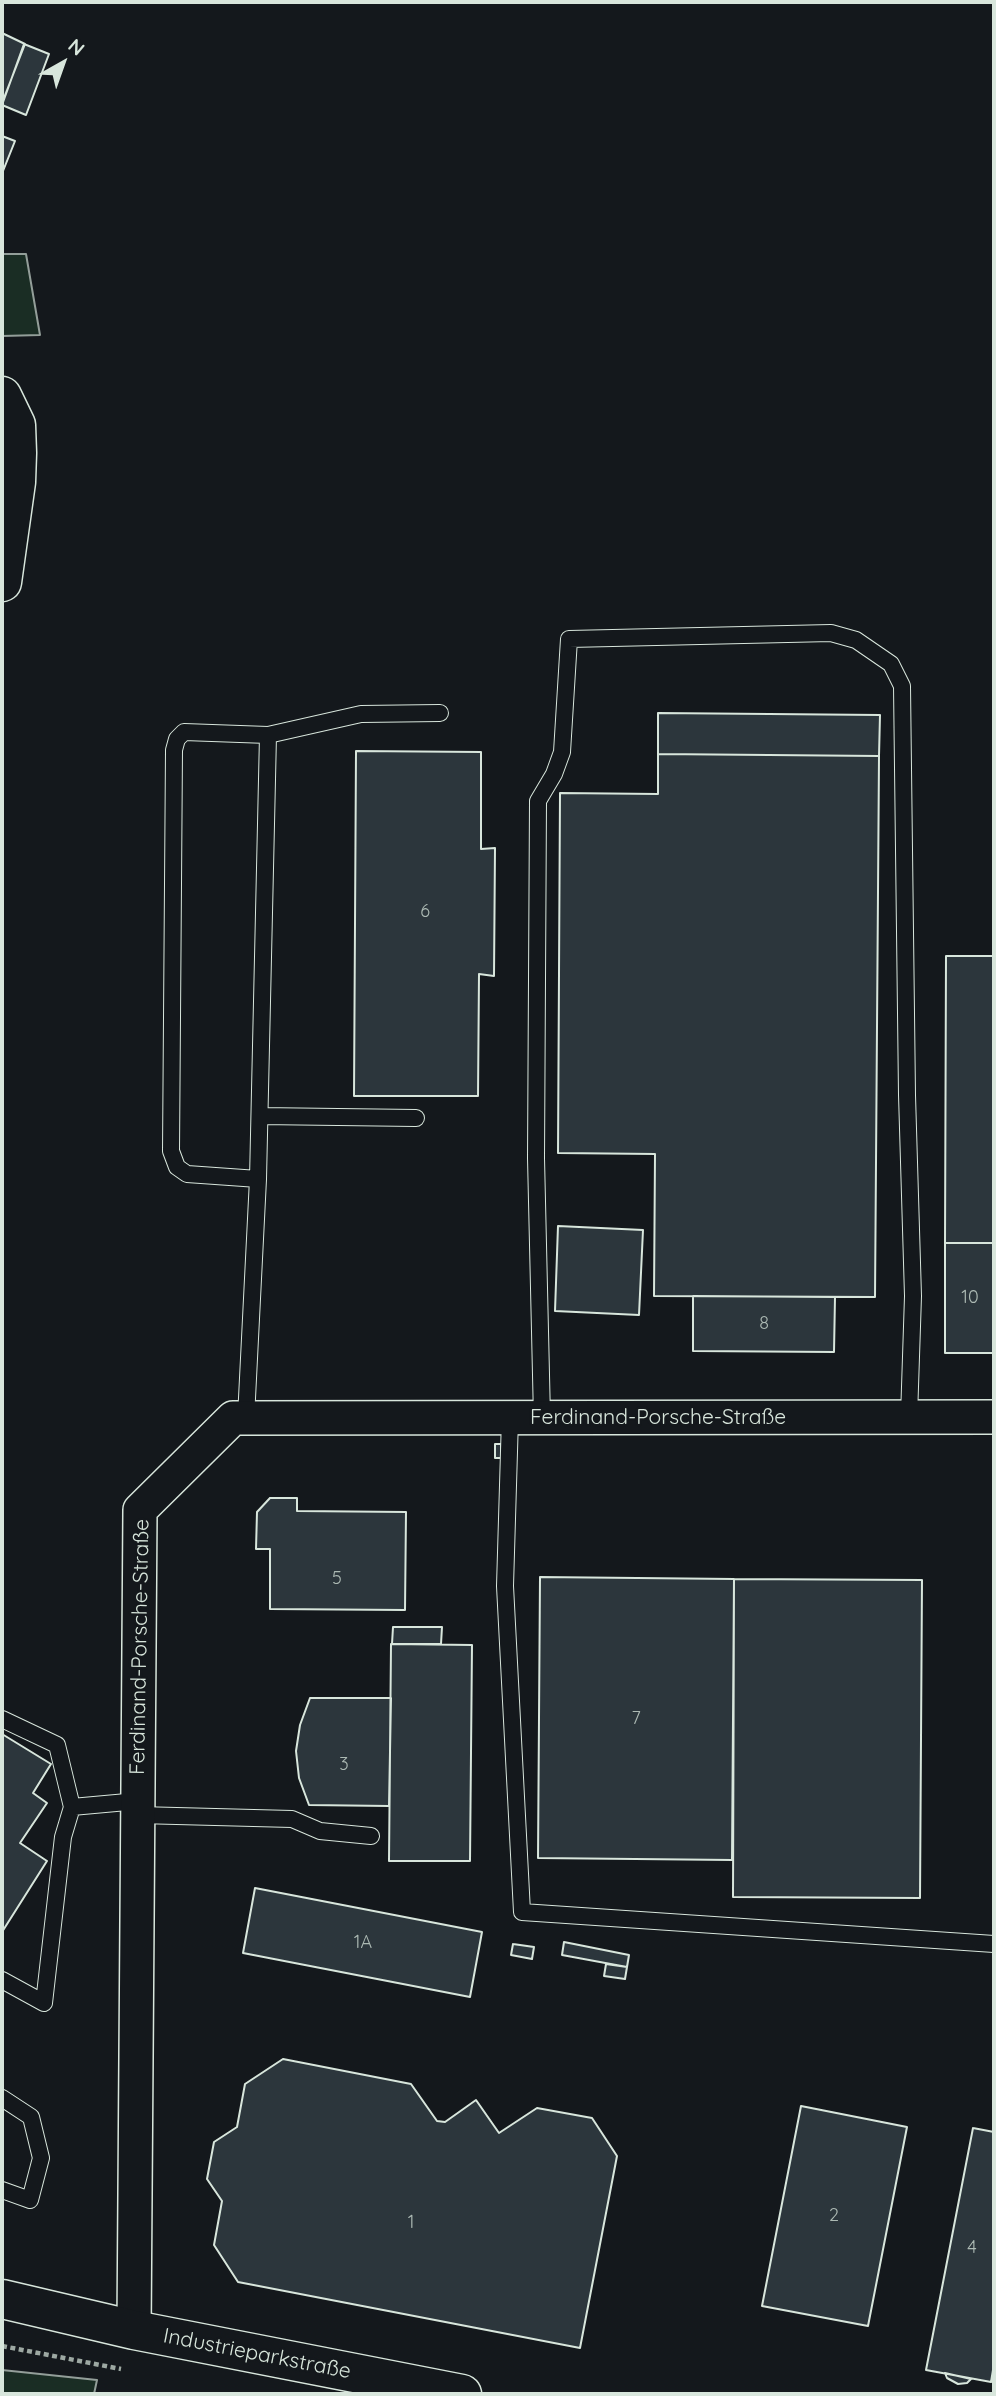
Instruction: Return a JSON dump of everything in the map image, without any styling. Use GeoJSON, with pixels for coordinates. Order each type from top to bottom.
{"type":"FeatureCollection","features":[{"type":"Feature","properties":{"kind":"street"},"geometry":{"type":"LineString","coordinates":[[2,396],[16,425],[17,453],[16,482],[2,582]]}},
{"type":"Feature","properties":{"kind":"street","name":"Ferdinand-Porsche-Straße"},"geometry":{"type":"LineString","coordinates":[[134,2330],[141,1510],[233,1418],[994,1417]]}},
{"type":"Feature","properties":{"kind":"street"},"geometry":{"type":"LineString","coordinates":[[2,2299],[134,2330]]}},
{"type":"Feature","properties":{"kind":"street","name":"Industrieparkstraße"},"geometry":{"type":"LineString","coordinates":[[134,2330],[462,2394]]}},
{"type":"Feature","properties":{"kind":"lane"},"geometry":{"type":"LineString","coordinates":[[909,1418],[913,1296],[907,1096],[902,686],[891,664],[856,640],[831,633],[569,639],[562,752],[554,774],[538,801],[536,1158],[526,1418],[505,1586],[522,1912],[994,1944]]}},
{"type":"Feature","properties":{"kind":"lane"},"geometry":{"type":"LineString","coordinates":[[258,1179],[187,1174],[177,1167],[171,1151],[174,750],[177,739],[184,732],[268,734],[361,714],[440,713]]}},
{"type":"Feature","properties":{"kind":"lane"},"geometry":{"type":"LineString","coordinates":[[246,1418],[258,1179],[268,734]]}},
{"type":"Feature","properties":{"kind":"lane"},"geometry":{"type":"LineString","coordinates":[[260,1116],[416,1118]]}},
{"type":"Feature","properties":{"kind":"lane"},"geometry":{"type":"LineString","coordinates":[[2,1719],[58,1745],[72,1807],[63,1837],[44,2003],[2,1980]]}},
{"type":"Feature","properties":{"kind":"lane"},"geometry":{"type":"LineString","coordinates":[[72,1807],[138,1808],[292,1819],[320,1831],[371,1836]]}},
{"type":"Feature","properties":{"kind":"lane"},"geometry":{"type":"LineString","coordinates":[[2,2098],[30,2118],[41,2158],[30,2200],[2,2190]]}},
{"type":"Feature","properties":{"kind":"green space"},"geometry":{"type":"Polygon","coordinates":[[[2,254],[26,254],[40,335],[2,336],[2,254]]]}},
{"type":"Feature","properties":{"kind":"green space"},"geometry":{"type":"Polygon","coordinates":[[[2,2370],[97,2380],[94,2394],[2,2394],[2,2370]]]}},
{"type":"Feature","properties":{"kind":"building"},"geometry":{"type":"Polygon","coordinates":[[[2,33],[25,44],[2,103],[2,33]]]}},
{"type":"Feature","properties":{"kind":"building"},"geometry":{"type":"Polygon","coordinates":[[[24,44],[49,54],[26,115],[2,105],[24,44]]]}},
{"type":"Feature","properties":{"kind":"building"},"geometry":{"type":"Polygon","coordinates":[[[2,136],[15,141],[3,171],[2,171],[2,136]]]}},
{"type":"Feature","properties":{"kind":"building"},"geometry":{"type":"Polygon","coordinates":[[[658,713],[880,715],[879,756],[658,754],[658,713]]]}},
{"type":"Feature","properties":{"kind":"building"},"geometry":{"type":"Polygon","coordinates":[[[356,751],[481,752],[481,849],[495,848],[494,976],[479,974],[478,1096],[354,1096],[356,751]]]}},
{"type":"Feature","properties":{"kind":"building"},"geometry":{"type":"Polygon","coordinates":[[[658,754],[879,756],[875,1297],[654,1296],[655,1154],[558,1153],[560,793],[658,794],[658,754]]]}},
{"type":"Feature","properties":{"kind":"building"},"geometry":{"type":"Polygon","coordinates":[[[946,956],[994,956],[994,1243],[945,1243],[946,956]]]}},
{"type":"Feature","properties":{"kind":"building"},"geometry":{"type":"Polygon","coordinates":[[[558,1226],[643,1230],[639,1315],[555,1311],[558,1226]]]}},
{"type":"Feature","properties":{"kind":"building"},"geometry":{"type":"Polygon","coordinates":[[[945,1243],[994,1243],[994,1353],[945,1353],[945,1243]]]}},
{"type":"Feature","properties":{"kind":"building"},"geometry":{"type":"Polygon","coordinates":[[[693,1296],[835,1297],[834,1352],[693,1351],[693,1296]]]}},
{"type":"Feature","properties":{"kind":"building"},"geometry":{"type":"Polygon","coordinates":[[[495,1444],[501,1444],[501,1458],[495,1458],[495,1444]]]}},
{"type":"Feature","properties":{"kind":"building"},"geometry":{"type":"Polygon","coordinates":[[[270,1498],[297,1498],[297,1511],[406,1512],[405,1610],[270,1609],[270,1549],[256,1549],[257,1512],[270,1498]]]}},
{"type":"Feature","properties":{"kind":"building"},"geometry":{"type":"Polygon","coordinates":[[[540,1577],[734,1579],[732,1860],[538,1858],[540,1577]]]}},
{"type":"Feature","properties":{"kind":"building"},"geometry":{"type":"Polygon","coordinates":[[[734,1579],[922,1580],[920,1898],[733,1897],[734,1579]]]}},
{"type":"Feature","properties":{"kind":"building"},"geometry":{"type":"Polygon","coordinates":[[[393,1627],[442,1627],[441,1644],[392,1644],[393,1627]]]}},
{"type":"Feature","properties":{"kind":"building"},"geometry":{"type":"Polygon","coordinates":[[[391,1644],[472,1645],[470,1861],[389,1861],[391,1644]]]}},
{"type":"Feature","properties":{"kind":"building"},"geometry":{"type":"Polygon","coordinates":[[[310,1698],[391,1698],[389,1806],[309,1805],[299,1778],[296,1751],[300,1725],[310,1698]]]}},
{"type":"Feature","properties":{"kind":"building"},"geometry":{"type":"Polygon","coordinates":[[[2,1734],[51,1764],[33,1793],[47,1803],[20,1843],[47,1861],[2,1932],[2,1734]]]}},
{"type":"Feature","properties":{"kind":"building"},"geometry":{"type":"Polygon","coordinates":[[[255,1888],[482,1932],[470,1997],[243,1953],[255,1888]]]}},
{"type":"Feature","properties":{"kind":"building"},"geometry":{"type":"Polygon","coordinates":[[[564,1942],[629,1955],[627,1967],[562,1955],[564,1942]]]}},
{"type":"Feature","properties":{"kind":"building"},"geometry":{"type":"Polygon","coordinates":[[[513,1944],[534,1947],[532,1959],[511,1955],[513,1944]]]}},
{"type":"Feature","properties":{"kind":"building"},"geometry":{"type":"Polygon","coordinates":[[[606,1964],[627,1967],[625,1979],[604,1976],[606,1964]]]}},
{"type":"Feature","properties":{"kind":"building"},"geometry":{"type":"Polygon","coordinates":[[[283,2059],[411,2084],[437,2121],[445,2122],[476,2100],[499,2133],[537,2108],[592,2118],[617,2156],[580,2348],[238,2282],[214,2245],[222,2201],[207,2179],[214,2142],[237,2127],[245,2084],[283,2059]]]}},
{"type":"Feature","properties":{"kind":"building"},"geometry":{"type":"Polygon","coordinates":[[[801,2106],[907,2127],[868,2326],[762,2306],[801,2106]]]}},
{"type":"Feature","properties":{"kind":"building"},"geometry":{"type":"Polygon","coordinates":[[[973,2128],[994,2132],[994,2364],[991,2382],[926,2370],[973,2128]]]}},
{"type":"Feature","properties":{"kind":"building"},"geometry":{"type":"Polygon","coordinates":[[[945,2373],[971,2379],[967,2383],[958,2384],[947,2378],[945,2373]]]}}]}
